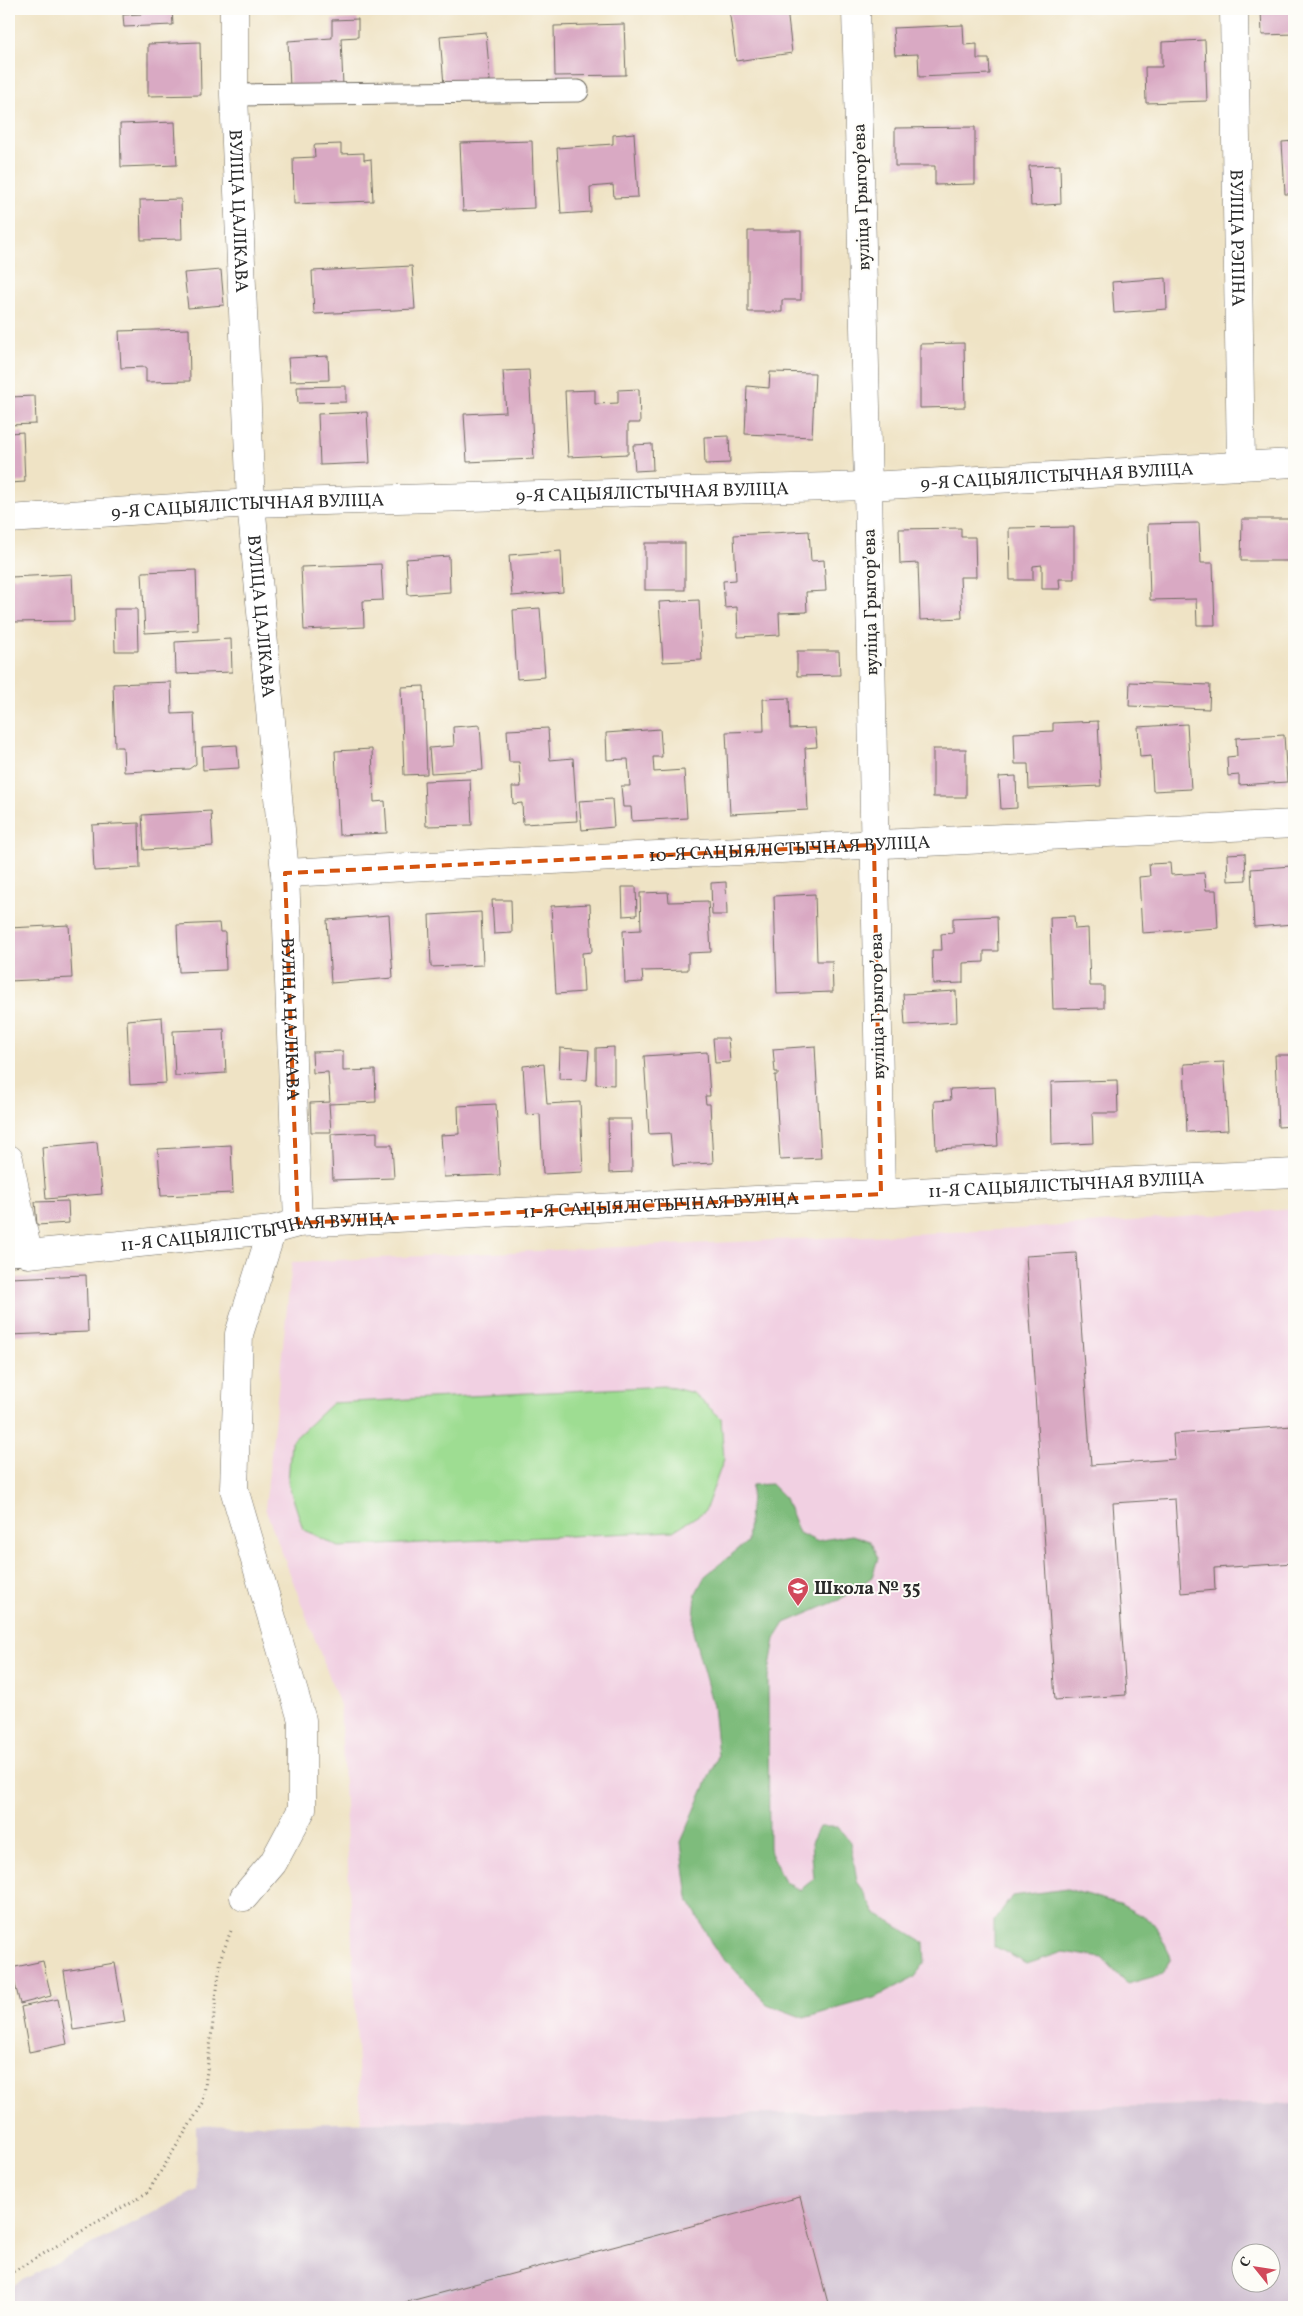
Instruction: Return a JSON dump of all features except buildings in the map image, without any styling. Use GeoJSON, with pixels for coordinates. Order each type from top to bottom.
{"type":"FeatureCollection","features":[{"type":"Feature","properties":{"kind":"street","name":"ВУЛІЦА ЦАЛІКАВА"},"geometry":{"type":"LineString","coordinates":[[234,9],[234,95],[252,503],[285,873],[298,1223]]}},
{"type":"Feature","properties":{"kind":"street","name":"вуліца Грыгорʼева"},"geometry":{"type":"LineString","coordinates":[[856,9],[868,486],[881,1194]]}},
{"type":"Feature","properties":{"kind":"street","name":"ВУЛІЦА РЭПІНА"},"geometry":{"type":"LineString","coordinates":[[1234,9],[1241,466]]}},
{"type":"Feature","properties":{"kind":"street","name":"9-Я САЦЫЯЛІСТЫЧНАЯ ВУЛІЦА"},"geometry":{"type":"LineString","coordinates":[[9,519],[252,503],[868,486],[1294,463]]}},
{"type":"Feature","properties":{"kind":"street","name":"10-Я САЦЫЯЛІСТЫЧНАЯ ВУЛІЦА"},"geometry":{"type":"LineString","coordinates":[[285,873],[1294,824]]}},
{"type":"Feature","properties":{"kind":"street"},"geometry":{"type":"LineString","coordinates":[[9,1159],[19,1254]]}},
{"type":"Feature","properties":{"kind":"street","name":"11-Я САЦЫЯЛІСТЫЧНАЯ ВУЛІЦА"},"geometry":{"type":"LineString","coordinates":[[19,1254],[272,1230],[298,1223],[1294,1173]]}},
{"type":"Feature","properties":{"kind":"street"},"geometry":{"type":"LineString","coordinates":[[244,1897],[273,1863],[302,1809],[302,1720],[234,1489],[239,1334],[272,1230]]}},
{"type":"Feature","properties":{"kind":"lane"},"geometry":{"type":"LineString","coordinates":[[234,95],[578,91]]}},
{"type":"Feature","properties":{"kind":"path"},"geometry":{"type":"LineString","coordinates":[[9,2274],[148,2192],[153,2184],[203,2103],[221,1957],[244,1897]]}},
{"type":"Feature","properties":{"kind":"highlighted area"},"geometry":{"type":"Polygon","coordinates":[[[874,845],[881,1194],[298,1223],[285,873],[874,845]]]}},
{"type":"Feature","properties":{"kind":"shaded area","name":"Школа № 35"},"geometry":{"type":"Polygon","coordinates":[[[1294,1209],[1294,2103],[361,2123],[340,1705],[265,1508],[292,1262],[1020,1229],[1294,1209]]]}},
{"type":"Feature","properties":{"kind":"shaded area"},"geometry":{"type":"Polygon","coordinates":[[[1294,2103],[1294,2307],[9,2307],[9,2287],[197,2190],[196,2126],[1294,2103]]]}},
{"type":"Feature","properties":{"kind":"green space"},"geometry":{"type":"Polygon","coordinates":[[[666,1386],[693,1393],[721,1418],[724,1459],[705,1511],[673,1531],[339,1547],[303,1529],[288,1483],[291,1442],[332,1403],[666,1386]]]}},
{"type":"Feature","properties":{"kind":"green space"},"geometry":{"type":"Polygon","coordinates":[[[771,1484],[785,1498],[799,1533],[816,1541],[852,1535],[870,1541],[878,1558],[872,1577],[839,1600],[785,1623],[775,1639],[768,1677],[769,1848],[784,1882],[800,1890],[814,1879],[811,1843],[819,1827],[838,1827],[850,1842],[857,1880],[875,1913],[924,1943],[925,1963],[913,1978],[877,1997],[804,2018],[767,2004],[714,1948],[688,1898],[681,1842],[718,1756],[713,1706],[693,1632],[696,1593],[705,1576],[747,1542],[752,1485],[771,1484]]]}},
{"type":"Feature","properties":{"kind":"green space"},"geometry":{"type":"Polygon","coordinates":[[[1067,1889],[1120,1904],[1154,1923],[1171,1957],[1163,1974],[1127,1984],[1102,1958],[1063,1952],[1027,1964],[994,1946],[994,1921],[1012,1896],[1067,1889]]]}},
{"type":"Feature","properties":{"kind":"place","name":"Школа № 35"},"geometry":{"type":"Point","coordinates":[798,1607]}}]}
